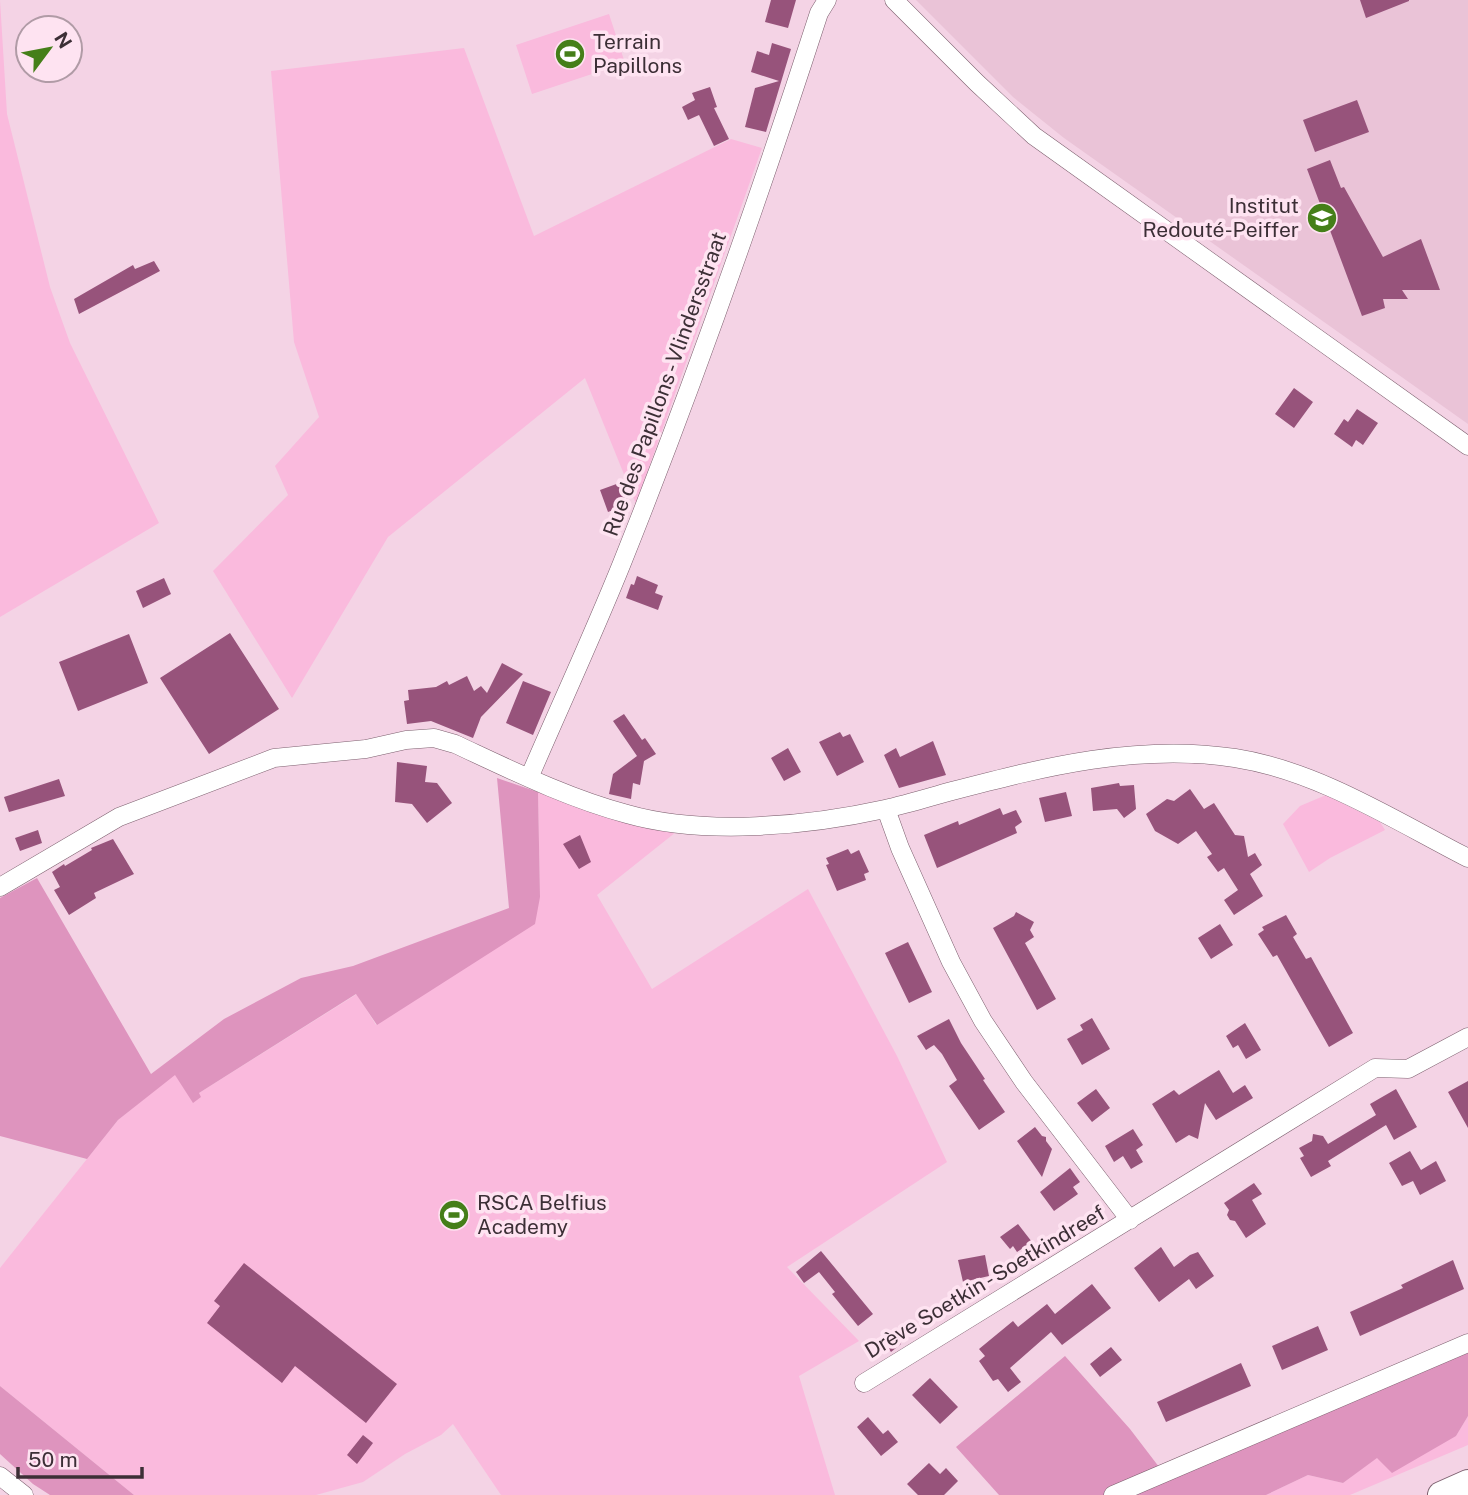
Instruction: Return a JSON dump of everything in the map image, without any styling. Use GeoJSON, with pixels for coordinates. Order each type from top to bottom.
{"type":"FeatureCollection","features":[{"type":"Feature","properties":{"kind":"highway"},"geometry":{"type":"LineString","coordinates":[[1441,1495],[1468,1483]]}},
{"type":"Feature","properties":{"kind":"street","name":"Rue des Papillons - Vlindersstraat"},"geometry":{"type":"LineString","coordinates":[[529,778],[622,564],[774,153],[819,13],[827,0]]}},
{"type":"Feature","properties":{"kind":"street"},"geometry":{"type":"LineString","coordinates":[[894,0],[1034,136],[1468,446]]}},
{"type":"Feature","properties":{"kind":"street"},"geometry":{"type":"LineString","coordinates":[[0,887],[119,817],[274,758],[366,749],[407,740],[434,738],[455,744],[592,804],[631,816],[698,825],[816,821],[886,809],[1062,764],[1128,755],[1183,753],[1233,758],[1273,765],[1349,797],[1468,858]]}},
{"type":"Feature","properties":{"kind":"street","name":"Drève Soetkin - Soetkindreef"},"geometry":{"type":"LineString","coordinates":[[886,809],[900,848],[951,962],[983,1021],[1042,1105],[1130,1220]]}},
{"type":"Feature","properties":{"kind":"street","name":"Drève Soetkin - Soetkindreef"},"geometry":{"type":"LineString","coordinates":[[864,1383],[1375,1068],[1408,1069],[1468,1037]]}},
{"type":"Feature","properties":{"kind":"street"},"geometry":{"type":"LineString","coordinates":[[1113,1495],[1468,1343]]}},
{"type":"Feature","properties":{"kind":"street"},"geometry":{"type":"LineString","coordinates":[[0,1476],[24,1495]]}},
{"type":"Feature","properties":{"kind":"shaded area"},"geometry":{"type":"Polygon","coordinates":[[[0,0],[7,114],[50,287],[70,343],[159,523],[0,617],[0,0]]]}},
{"type":"Feature","properties":{"kind":"shaded area","name":"Institut Redouté-Peiffer"},"geometry":{"type":"Polygon","coordinates":[[[916,0],[1468,0],[1468,424],[1064,138],[1013,97],[916,0]]]}},
{"type":"Feature","properties":{"kind":"shaded area","name":"Terrain Papillons"},"geometry":{"type":"Polygon","coordinates":[[[609,14],[625,63],[532,94],[516,45],[609,14]]]}},
{"type":"Feature","properties":{"kind":"shaded area"},"geometry":{"type":"Polygon","coordinates":[[[464,48],[534,236],[731,139],[762,148],[636,504],[585,378],[388,537],[292,698],[213,571],[288,495],[275,466],[319,417],[294,342],[271,71],[464,48]]]}},
{"type":"Feature","properties":{"kind":"shaded area"},"geometry":{"type":"Polygon","coordinates":[[[497,778],[538,792],[540,897],[535,924],[377,1025],[356,994],[199,1093],[201,1097],[193,1103],[175,1075],[118,1120],[87,1159],[0,1136],[0,898],[37,878],[151,1074],[224,1019],[301,978],[353,966],[509,908],[497,778]]]}},
{"type":"Feature","properties":{"kind":"shaded area","name":"RSCA Belfius Academy"},"geometry":{"type":"Polygon","coordinates":[[[538,792],[610,817],[670,828],[676,832],[597,895],[652,989],[808,889],[897,1056],[947,1162],[787,1267],[859,1341],[799,1376],[835,1495],[501,1495],[453,1424],[441,1435],[405,1454],[363,1482],[316,1495],[134,1495],[0,1386],[0,1268],[118,1120],[175,1074],[193,1102],[199,1093],[357,994],[376,1025],[540,897],[538,792]]]}},
{"type":"Feature","properties":{"kind":"shaded area"},"geometry":{"type":"Polygon","coordinates":[[[1326,795],[1380,822],[1385,830],[1309,872],[1283,824],[1300,806],[1326,795]]]}},
{"type":"Feature","properties":{"kind":"shaded area"},"geometry":{"type":"Polygon","coordinates":[[[1468,1349],[1468,1416],[1456,1436],[1392,1473],[1377,1458],[1343,1483],[1308,1475],[1266,1495],[999,1495],[956,1447],[1065,1356],[1130,1429],[1169,1480],[1468,1349]]]}},
{"type":"Feature","properties":{"kind":"shaded area"},"geometry":{"type":"Polygon","coordinates":[[[0,1386],[134,1495],[50,1495],[33,1484],[0,1454],[0,1386]]]}},
{"type":"Feature","properties":{"kind":"shaded area"},"geometry":{"type":"Polygon","coordinates":[[[1468,1416],[1468,1445],[1350,1495],[1266,1495],[1308,1475],[1343,1483],[1377,1457],[1456,1436],[1468,1416]]]}},
{"type":"Feature","properties":{"kind":"building"},"geometry":{"type":"Polygon","coordinates":[[[771,0],[796,0],[788,28],[765,22],[771,0]]]}},
{"type":"Feature","properties":{"kind":"building"},"geometry":{"type":"Polygon","coordinates":[[[1360,0],[1409,0],[1409,1],[1366,18],[1360,0]]]}},
{"type":"Feature","properties":{"kind":"building"},"geometry":{"type":"Polygon","coordinates":[[[772,43],[791,49],[766,132],[745,127],[755,88],[779,81],[751,72],[757,51],[769,55],[772,43]]]}},
{"type":"Feature","properties":{"kind":"building"},"geometry":{"type":"Polygon","coordinates":[[[710,87],[717,107],[714,108],[729,139],[714,146],[699,115],[688,120],[682,107],[695,100],[692,93],[710,87]]]}},
{"type":"Feature","properties":{"kind":"building"},"geometry":{"type":"Polygon","coordinates":[[[1357,100],[1369,132],[1315,152],[1303,120],[1357,100]]]}},
{"type":"Feature","properties":{"kind":"building"},"geometry":{"type":"Polygon","coordinates":[[[1330,160],[1341,188],[1344,187],[1383,257],[1421,239],[1440,290],[1402,290],[1408,299],[1383,299],[1385,308],[1362,316],[1307,169],[1330,160]]]}},
{"type":"Feature","properties":{"kind":"building"},"geometry":{"type":"Polygon","coordinates":[[[154,261],[160,271],[79,314],[74,299],[133,265],[135,269],[154,261]]]}},
{"type":"Feature","properties":{"kind":"building"},"geometry":{"type":"Polygon","coordinates":[[[1294,388],[1313,402],[1294,428],[1275,414],[1294,388]]]}},
{"type":"Feature","properties":{"kind":"building"},"geometry":{"type":"Polygon","coordinates":[[[1357,409],[1378,423],[1363,445],[1356,440],[1352,447],[1334,434],[1344,419],[1348,422],[1357,409]]]}},
{"type":"Feature","properties":{"kind":"building"},"geometry":{"type":"Polygon","coordinates":[[[622,482],[629,504],[608,512],[600,490],[622,482]]]}},
{"type":"Feature","properties":{"kind":"building"},"geometry":{"type":"Polygon","coordinates":[[[637,576],[658,585],[655,593],[663,596],[658,610],[626,598],[637,576]]]}},
{"type":"Feature","properties":{"kind":"building"},"geometry":{"type":"Polygon","coordinates":[[[164,578],[171,594],[143,608],[136,591],[164,578]]]}},
{"type":"Feature","properties":{"kind":"building"},"geometry":{"type":"Polygon","coordinates":[[[230,633],[279,709],[209,754],[160,678],[230,633]]]}},
{"type":"Feature","properties":{"kind":"building"},"geometry":{"type":"Polygon","coordinates":[[[129,634],[148,683],[78,711],[59,662],[129,634]]]}},
{"type":"Feature","properties":{"kind":"building"},"geometry":{"type":"Polygon","coordinates":[[[502,663],[523,674],[481,717],[473,738],[431,721],[407,724],[404,701],[409,700],[408,690],[436,687],[447,681],[449,685],[467,676],[474,691],[481,686],[487,693],[502,663]]]}},
{"type":"Feature","properties":{"kind":"building"},"geometry":{"type":"Polygon","coordinates":[[[523,681],[551,692],[533,735],[506,723],[523,681]]]}},
{"type":"Feature","properties":{"kind":"building"},"geometry":{"type":"Polygon","coordinates":[[[624,714],[642,740],[645,738],[656,754],[644,761],[640,785],[633,783],[631,799],[609,794],[613,774],[637,756],[613,721],[624,714]]]}},
{"type":"Feature","properties":{"kind":"building"},"geometry":{"type":"Polygon","coordinates":[[[840,732],[843,737],[850,734],[864,762],[837,776],[819,742],[840,732]]]}},
{"type":"Feature","properties":{"kind":"building"},"geometry":{"type":"Polygon","coordinates":[[[933,741],[946,775],[899,788],[884,755],[896,748],[900,757],[933,741]]]}},
{"type":"Feature","properties":{"kind":"building"},"geometry":{"type":"Polygon","coordinates":[[[788,748],[801,772],[784,781],[771,758],[788,748]]]}},
{"type":"Feature","properties":{"kind":"building"},"geometry":{"type":"Polygon","coordinates":[[[397,762],[427,766],[425,782],[437,783],[452,803],[427,823],[412,804],[395,802],[397,762]]]}},
{"type":"Feature","properties":{"kind":"building"},"geometry":{"type":"Polygon","coordinates":[[[59,779],[65,796],[9,812],[4,797],[59,779]]]}},
{"type":"Feature","properties":{"kind":"building"},"geometry":{"type":"Polygon","coordinates":[[[1119,783],[1120,786],[1134,785],[1136,809],[1124,818],[1117,809],[1093,811],[1091,788],[1119,783]]]}},
{"type":"Feature","properties":{"kind":"building"},"geometry":{"type":"Polygon","coordinates":[[[1190,789],[1204,809],[1214,803],[1235,835],[1244,836],[1248,857],[1255,853],[1262,865],[1250,874],[1263,896],[1234,915],[1224,900],[1238,890],[1224,868],[1218,872],[1207,857],[1212,854],[1196,831],[1178,844],[1155,831],[1146,814],[1167,799],[1174,801],[1190,789]]]}},
{"type":"Feature","properties":{"kind":"building"},"geometry":{"type":"Polygon","coordinates":[[[1066,792],[1072,816],[1045,822],[1039,798],[1066,792]]]}},
{"type":"Feature","properties":{"kind":"building"},"geometry":{"type":"Polygon","coordinates":[[[1000,808],[1003,815],[1016,810],[1022,822],[1015,827],[1017,833],[937,868],[924,835],[958,821],[959,825],[1000,808]]]}},
{"type":"Feature","properties":{"kind":"building"},"geometry":{"type":"Polygon","coordinates":[[[38,830],[42,843],[20,851],[15,838],[38,830]]]}},
{"type":"Feature","properties":{"kind":"building"},"geometry":{"type":"Polygon","coordinates":[[[580,835],[591,862],[579,869],[563,844],[580,835]]]}},
{"type":"Feature","properties":{"kind":"building"},"geometry":{"type":"Polygon","coordinates":[[[113,839],[134,874],[94,893],[96,898],[69,915],[54,890],[60,887],[52,872],[92,850],[91,848],[113,839]]]}},
{"type":"Feature","properties":{"kind":"building"},"geometry":{"type":"Polygon","coordinates":[[[848,849],[851,854],[859,850],[869,872],[864,874],[866,880],[837,891],[826,865],[829,864],[826,858],[848,849]]]}},
{"type":"Feature","properties":{"kind":"building"},"geometry":{"type":"Polygon","coordinates":[[[1016,912],[1034,922],[1030,930],[1034,937],[1025,943],[1056,999],[1037,1010],[993,928],[1014,916],[1016,912]]]}},
{"type":"Feature","properties":{"kind":"building"},"geometry":{"type":"Polygon","coordinates":[[[1286,915],[1297,934],[1293,937],[1306,959],[1311,957],[1353,1033],[1329,1047],[1277,955],[1273,957],[1258,934],[1264,930],[1262,927],[1286,915]]]}},
{"type":"Feature","properties":{"kind":"building"},"geometry":{"type":"Polygon","coordinates":[[[1220,924],[1233,945],[1211,959],[1198,938],[1220,924]]]}},
{"type":"Feature","properties":{"kind":"building"},"geometry":{"type":"Polygon","coordinates":[[[908,942],[932,992],[909,1003],[885,953],[908,942]]]}},
{"type":"Feature","properties":{"kind":"building"},"geometry":{"type":"Polygon","coordinates":[[[1092,1018],[1110,1049],[1082,1065],[1067,1039],[1083,1030],[1080,1025],[1092,1018]]]}},
{"type":"Feature","properties":{"kind":"building"},"geometry":{"type":"Polygon","coordinates":[[[949,1019],[985,1079],[983,1080],[1005,1112],[979,1130],[949,1086],[957,1080],[942,1054],[934,1045],[926,1050],[917,1036],[949,1019]]]}},
{"type":"Feature","properties":{"kind":"building"},"geometry":{"type":"Polygon","coordinates":[[[1245,1023],[1261,1050],[1246,1059],[1238,1045],[1233,1048],[1226,1036],[1245,1023]]]}},
{"type":"Feature","properties":{"kind":"building"},"geometry":{"type":"Polygon","coordinates":[[[1219,1070],[1233,1093],[1245,1085],[1253,1098],[1216,1120],[1205,1103],[1198,1139],[1189,1135],[1176,1143],[1152,1104],[1174,1090],[1179,1095],[1219,1070]]]}},
{"type":"Feature","properties":{"kind":"building"},"geometry":{"type":"Polygon","coordinates":[[[1468,1081],[1468,1128],[1448,1092],[1468,1081]]]}},
{"type":"Feature","properties":{"kind":"building"},"geometry":{"type":"Polygon","coordinates":[[[1096,1089],[1110,1108],[1092,1122],[1077,1103],[1096,1089]]]}},
{"type":"Feature","properties":{"kind":"building"},"geometry":{"type":"Polygon","coordinates":[[[1396,1089],[1417,1127],[1394,1140],[1386,1125],[1328,1161],[1331,1166],[1311,1177],[1300,1158],[1304,1156],[1299,1148],[1312,1141],[1313,1134],[1323,1136],[1328,1144],[1376,1115],[1370,1104],[1396,1089]]]}},
{"type":"Feature","properties":{"kind":"building"},"geometry":{"type":"Polygon","coordinates":[[[1035,1127],[1046,1137],[1052,1149],[1042,1177],[1017,1141],[1035,1127]]]}},
{"type":"Feature","properties":{"kind":"building"},"geometry":{"type":"Polygon","coordinates":[[[1133,1129],[1143,1145],[1136,1150],[1143,1162],[1131,1169],[1123,1156],[1114,1162],[1105,1146],[1133,1129]]]}},
{"type":"Feature","properties":{"kind":"building"},"geometry":{"type":"Polygon","coordinates":[[[1410,1151],[1421,1170],[1436,1161],[1446,1181],[1420,1195],[1413,1181],[1402,1186],[1389,1163],[1410,1151]]]}},
{"type":"Feature","properties":{"kind":"building"},"geometry":{"type":"Polygon","coordinates":[[[1070,1168],[1080,1182],[1073,1187],[1078,1194],[1054,1211],[1040,1192],[1070,1168]]]}},
{"type":"Feature","properties":{"kind":"building"},"geometry":{"type":"Polygon","coordinates":[[[1254,1183],[1262,1194],[1252,1200],[1266,1224],[1246,1238],[1235,1221],[1230,1220],[1227,1215],[1229,1210],[1224,1203],[1254,1183]]]}},
{"type":"Feature","properties":{"kind":"building"},"geometry":{"type":"Polygon","coordinates":[[[1018,1224],[1032,1242],[1017,1252],[1013,1246],[1010,1249],[1000,1237],[1018,1224]]]}},
{"type":"Feature","properties":{"kind":"building"},"geometry":{"type":"Polygon","coordinates":[[[1161,1247],[1174,1267],[1198,1252],[1214,1276],[1196,1289],[1189,1279],[1159,1302],[1134,1268],[1161,1247]]]}},
{"type":"Feature","properties":{"kind":"building"},"geometry":{"type":"Polygon","coordinates":[[[821,1251],[873,1314],[858,1326],[832,1294],[835,1292],[819,1272],[804,1283],[796,1272],[821,1251]]]}},
{"type":"Feature","properties":{"kind":"building"},"geometry":{"type":"Polygon","coordinates":[[[985,1255],[989,1276],[963,1282],[958,1260],[985,1255]]]}},
{"type":"Feature","properties":{"kind":"building"},"geometry":{"type":"Polygon","coordinates":[[[1453,1260],[1464,1289],[1360,1336],[1350,1312],[1403,1288],[1401,1285],[1453,1260]]]}},
{"type":"Feature","properties":{"kind":"building"},"geometry":{"type":"Polygon","coordinates":[[[244,1263],[397,1384],[366,1423],[295,1366],[282,1383],[207,1323],[220,1306],[214,1301],[244,1263]]]}},
{"type":"Feature","properties":{"kind":"building"},"geometry":{"type":"Polygon","coordinates":[[[1092,1284],[1111,1308],[1062,1345],[1051,1332],[1010,1368],[1021,1382],[1008,1392],[998,1379],[993,1381],[979,1361],[985,1356],[979,1349],[1013,1321],[1018,1327],[1047,1304],[1055,1314],[1092,1284]]]}},
{"type":"Feature","properties":{"kind":"building"},"geometry":{"type":"Polygon","coordinates":[[[1318,1326],[1328,1350],[1282,1370],[1272,1346],[1318,1326]]]}},
{"type":"Feature","properties":{"kind":"building"},"geometry":{"type":"Polygon","coordinates":[[[892,1332],[901,1344],[891,1352],[882,1339],[892,1332]]]}},
{"type":"Feature","properties":{"kind":"building"},"geometry":{"type":"Polygon","coordinates":[[[1111,1347],[1122,1360],[1100,1377],[1090,1364],[1111,1347]]]}},
{"type":"Feature","properties":{"kind":"building"},"geometry":{"type":"Polygon","coordinates":[[[1241,1363],[1251,1386],[1166,1422],[1157,1402],[1241,1363]]]}},
{"type":"Feature","properties":{"kind":"building"},"geometry":{"type":"Polygon","coordinates":[[[930,1378],[958,1407],[940,1424],[912,1395],[930,1378]]]}},
{"type":"Feature","properties":{"kind":"building"},"geometry":{"type":"Polygon","coordinates":[[[868,1417],[883,1434],[888,1430],[898,1442],[881,1456],[857,1427],[868,1417]]]}},
{"type":"Feature","properties":{"kind":"building"},"geometry":{"type":"Polygon","coordinates":[[[363,1435],[373,1443],[357,1464],[347,1455],[363,1435]]]}},
{"type":"Feature","properties":{"kind":"building"},"geometry":{"type":"Polygon","coordinates":[[[929,1463],[940,1474],[946,1468],[958,1481],[944,1495],[918,1495],[907,1484],[929,1463]]]}},
{"type":"Feature","properties":{"kind":"place","name":"Terrain Papillons"},"geometry":{"type":"Point","coordinates":[570,54]}},
{"type":"Feature","properties":{"kind":"place","name":"Institut Redouté-Peiffer"},"geometry":{"type":"Point","coordinates":[1322,218]}},
{"type":"Feature","properties":{"kind":"place","name":"RSCA Belfius Academy"},"geometry":{"type":"Point","coordinates":[454,1215]}}]}
